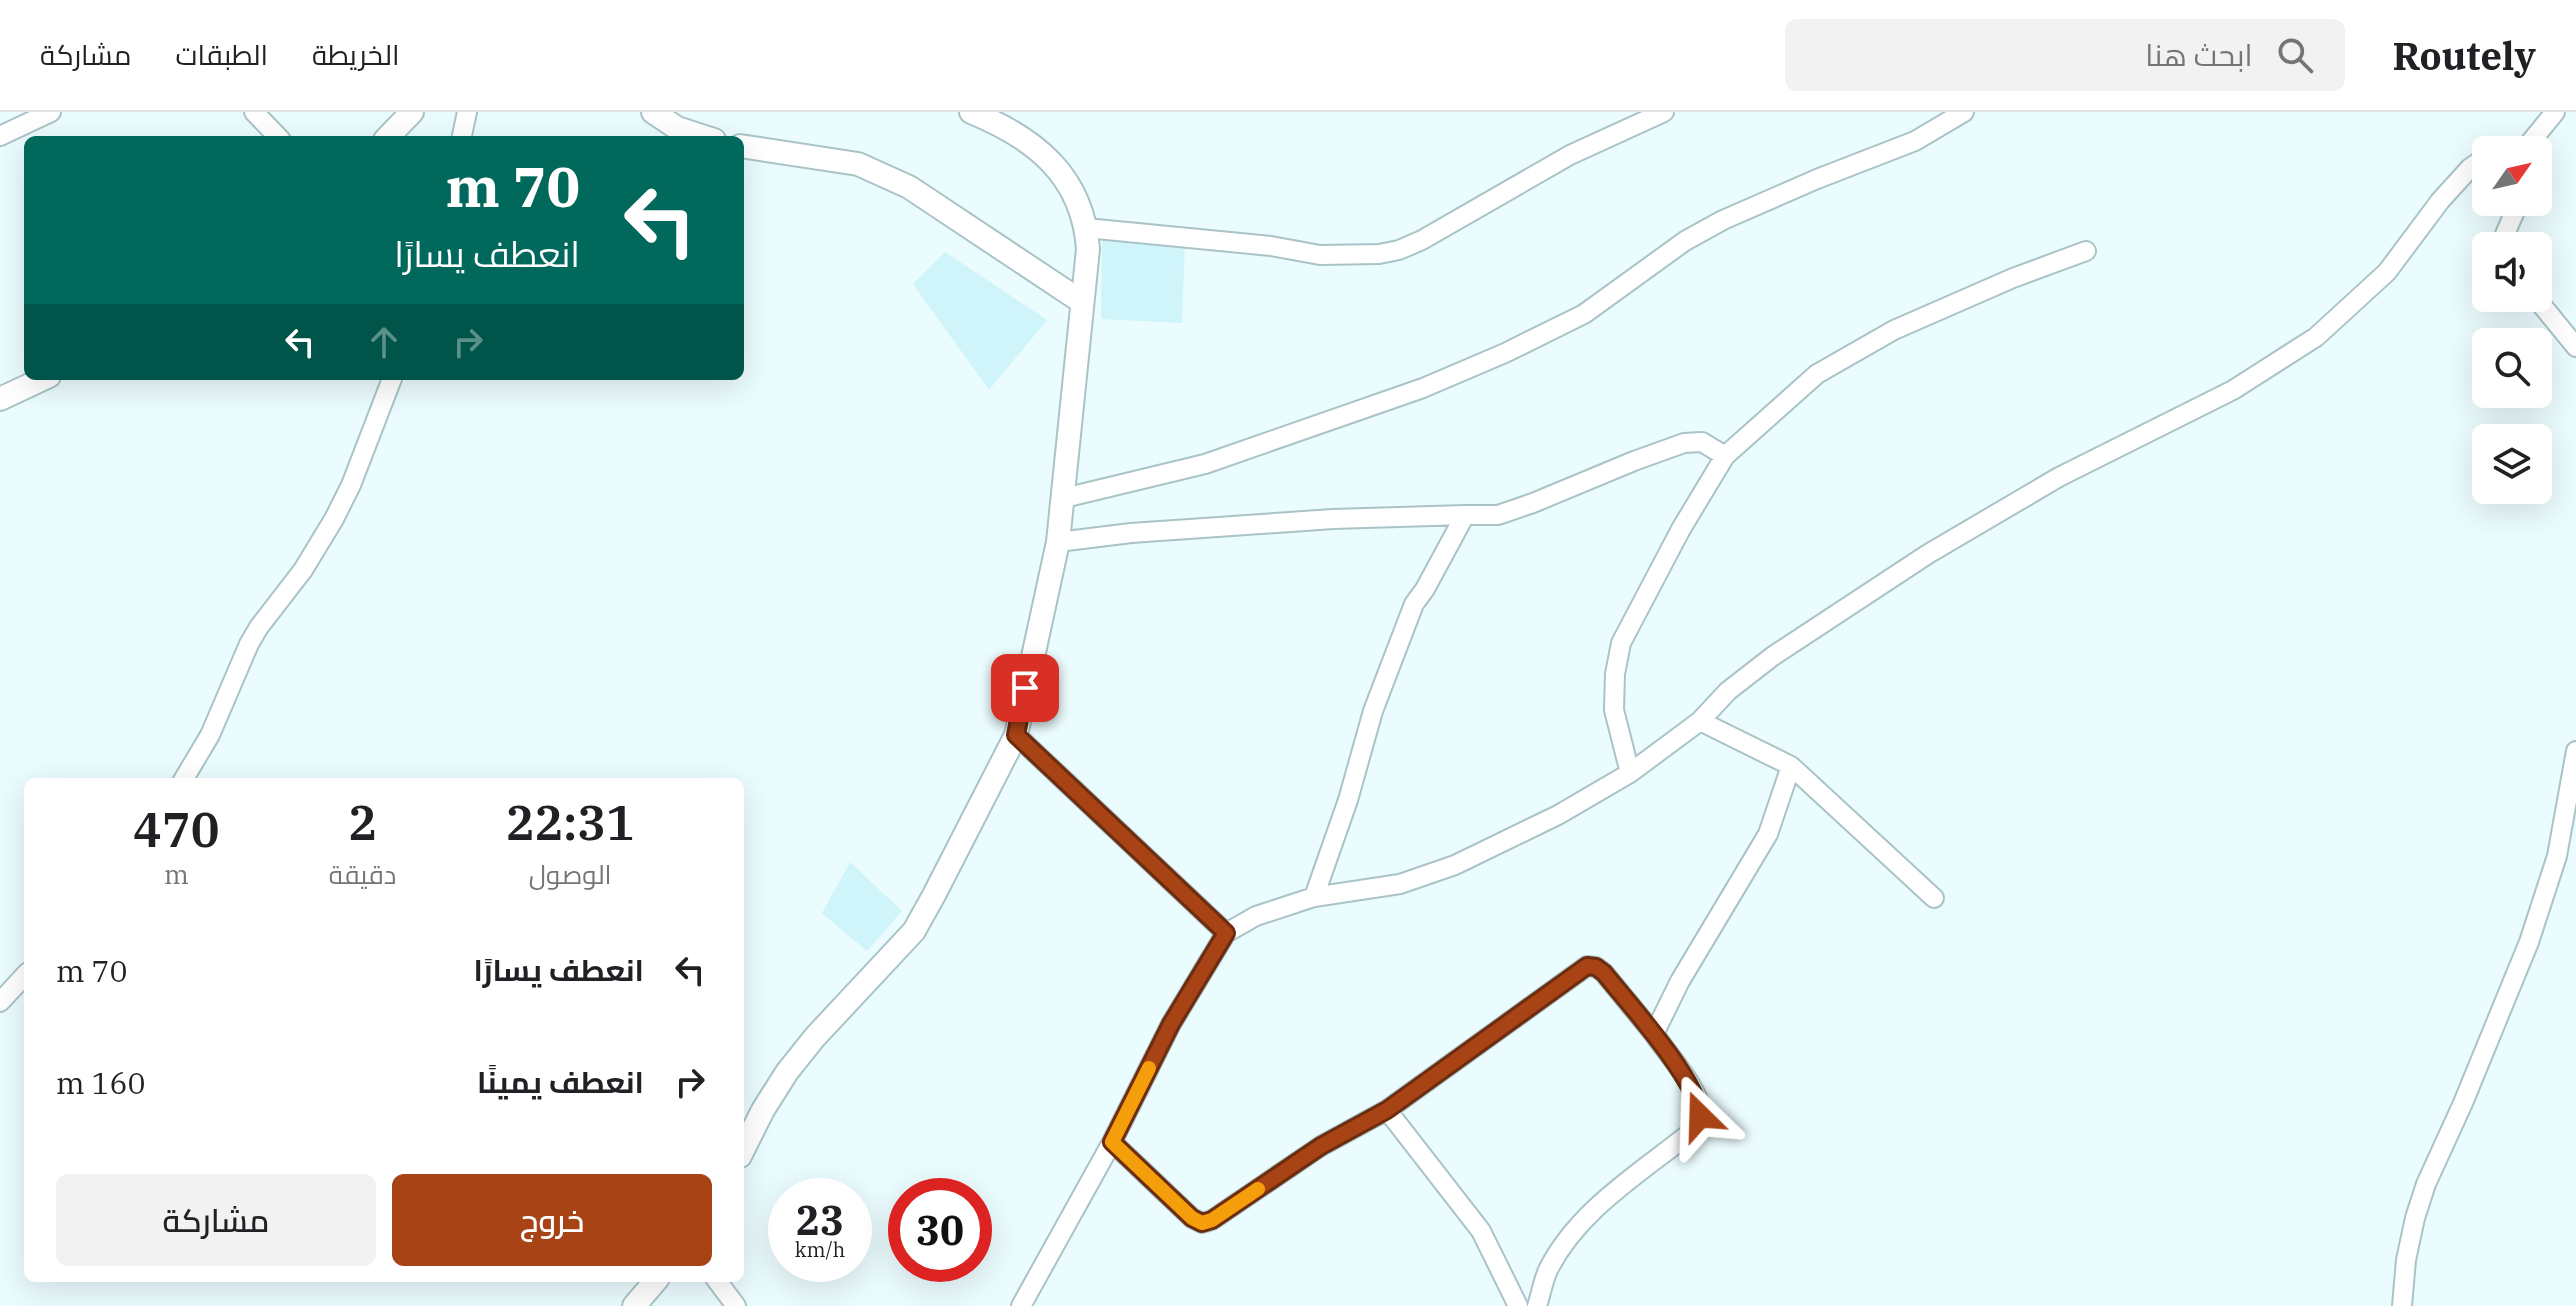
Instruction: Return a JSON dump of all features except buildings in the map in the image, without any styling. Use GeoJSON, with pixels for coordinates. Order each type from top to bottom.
{"type":"FeatureCollection","features":[{"type":"Feature","properties":{"kind":"street"},"geometry":{"type":"LineString","coordinates":[[0,136],[50,112]]}},
{"type":"Feature","properties":{"kind":"street"},"geometry":{"type":"LineString","coordinates":[[254,112],[277,136]]}},
{"type":"Feature","properties":{"kind":"street"},"geometry":{"type":"LineString","coordinates":[[389,136],[412,112]]}},
{"type":"Feature","properties":{"kind":"street"},"geometry":{"type":"LineString","coordinates":[[462,136],[467,112]]}},
{"type":"Feature","properties":{"kind":"street"},"geometry":{"type":"LineString","coordinates":[[653,112],[677,128],[702,136]]}},
{"type":"Feature","properties":{"kind":"street"},"geometry":{"type":"LineString","coordinates":[[744,1148],[787,1072],[815,1037],[914,931],[1016,735],[1058,542],[1088,249],[1086,228],[1075,196],[1053,162],[1030,142],[971,112]]}},
{"type":"Feature","properties":{"kind":"street"},"geometry":{"type":"LineString","coordinates":[[1086,228],[1271,246],[1320,255],[1379,254],[1399,250],[1422,240],[1570,155],[1664,112]]}},
{"type":"Feature","properties":{"kind":"street"},"geometry":{"type":"LineString","coordinates":[[1064,498],[1205,464],[1437,382],[1505,353],[1584,314],[1685,241],[1723,220],[1915,141],[1964,112]]}},
{"type":"Feature","properties":{"kind":"street"},"geometry":{"type":"LineString","coordinates":[[2536,136],[2555,112]]}},
{"type":"Feature","properties":{"kind":"street"},"geometry":{"type":"LineString","coordinates":[[744,147],[846,161],[880,171],[1082,302]]}},
{"type":"Feature","properties":{"kind":"street"},"geometry":{"type":"LineString","coordinates":[[1021,1306],[1112,1142],[1171,1024],[1226,933],[1256,916],[1314,897],[1400,884],[1455,865],[1558,815],[1630,773],[1700,721],[1728,691],[1773,656],[1928,554],[2059,477],[2233,390],[2316,337],[2387,272],[2440,201],[2472,167]]}},
{"type":"Feature","properties":{"kind":"street"},"geometry":{"type":"LineString","coordinates":[[1630,773],[1614,710],[1615,674],[1621,643],[1681,529],[1725,456],[1817,374],[1894,330],[2013,278],[2086,251]]}},
{"type":"Feature","properties":{"kind":"street"},"geometry":{"type":"LineString","coordinates":[[2547,312],[2576,347]]}},
{"type":"Feature","properties":{"kind":"street"},"geometry":{"type":"LineString","coordinates":[[0,399],[40,380]]}},
{"type":"Feature","properties":{"kind":"street"},"geometry":{"type":"LineString","coordinates":[[184,778],[210,735],[249,644],[303,570],[334,519],[351,485],[391,380]]}},
{"type":"Feature","properties":{"kind":"street"},"geometry":{"type":"LineString","coordinates":[[1058,542],[1131,533],[1333,519],[1498,515],[1684,443],[1702,442],[1725,456]]}},
{"type":"Feature","properties":{"kind":"street"},"geometry":{"type":"LineString","coordinates":[[1314,897],[1348,800],[1373,711],[1414,604],[1465,515]]}},
{"type":"Feature","properties":{"kind":"street"},"geometry":{"type":"LineString","coordinates":[[1700,721],[1791,766],[1934,898]]}},
{"type":"Feature","properties":{"kind":"street"},"geometry":{"type":"LineString","coordinates":[[1016,735],[1226,933]]}},
{"type":"Feature","properties":{"kind":"street"},"geometry":{"type":"LineString","coordinates":[[2402,1306],[2406,1260],[2415,1218],[2426,1184],[2529,942],[2557,856],[2576,751]]}},
{"type":"Feature","properties":{"kind":"street"},"geometry":{"type":"LineString","coordinates":[[1654,1034],[1680,981],[1768,834],[1791,766]]}},
{"type":"Feature","properties":{"kind":"street"},"geometry":{"type":"LineString","coordinates":[[1112,1142],[1192,1218],[1202,1223],[1212,1220],[1321,1146],[1387,1110],[1587,966],[1596,967],[1654,1034],[1694,1091],[1700,1116],[1696,1128],[1594,1208],[1567,1240],[1547,1272],[1537,1306]]}},
{"type":"Feature","properties":{"kind":"street"},"geometry":{"type":"LineString","coordinates":[[0,1002],[24,976]]}},
{"type":"Feature","properties":{"kind":"street"},"geometry":{"type":"LineString","coordinates":[[1387,1110],[1481,1231],[1518,1306]]}},
{"type":"Feature","properties":{"kind":"street"},"geometry":{"type":"LineString","coordinates":[[634,1306],[655,1282]]}},
{"type":"Feature","properties":{"kind":"street"},"geometry":{"type":"LineString","coordinates":[[718,1282],[736,1306]]}},
{"type":"Feature","properties":{"kind":"shaded area"},"geometry":{"type":"Polygon","coordinates":[[[1102,233],[1185,242],[1182,323],[1101,319],[1102,233]]]}},
{"type":"Feature","properties":{"kind":"shaded area"},"geometry":{"type":"Polygon","coordinates":[[[945,252],[1047,320],[989,390],[913,284],[945,252]]]}},
{"type":"Feature","properties":{"kind":"shaded area"},"geometry":{"type":"Polygon","coordinates":[[[850,862],[902,911],[867,951],[822,913],[850,862]]]}},
{"type":"Feature","properties":{"kind":"slow traffic"},"geometry":{"type":"LineString","coordinates":[[1149,1068],[1112,1142],[1192,1218],[1202,1223],[1212,1220],[1258,1189]]}},
{"type":"Feature","properties":{"kind":"route"},"geometry":{"type":"LineString","coordinates":[[1025,688],[1016,735],[1226,933],[1171,1024],[1112,1142],[1192,1218],[1202,1223],[1212,1220],[1321,1146],[1387,1110],[1587,966],[1596,967],[1604,973],[1654,1034],[1694,1091],[1700,1116]]}}]}
